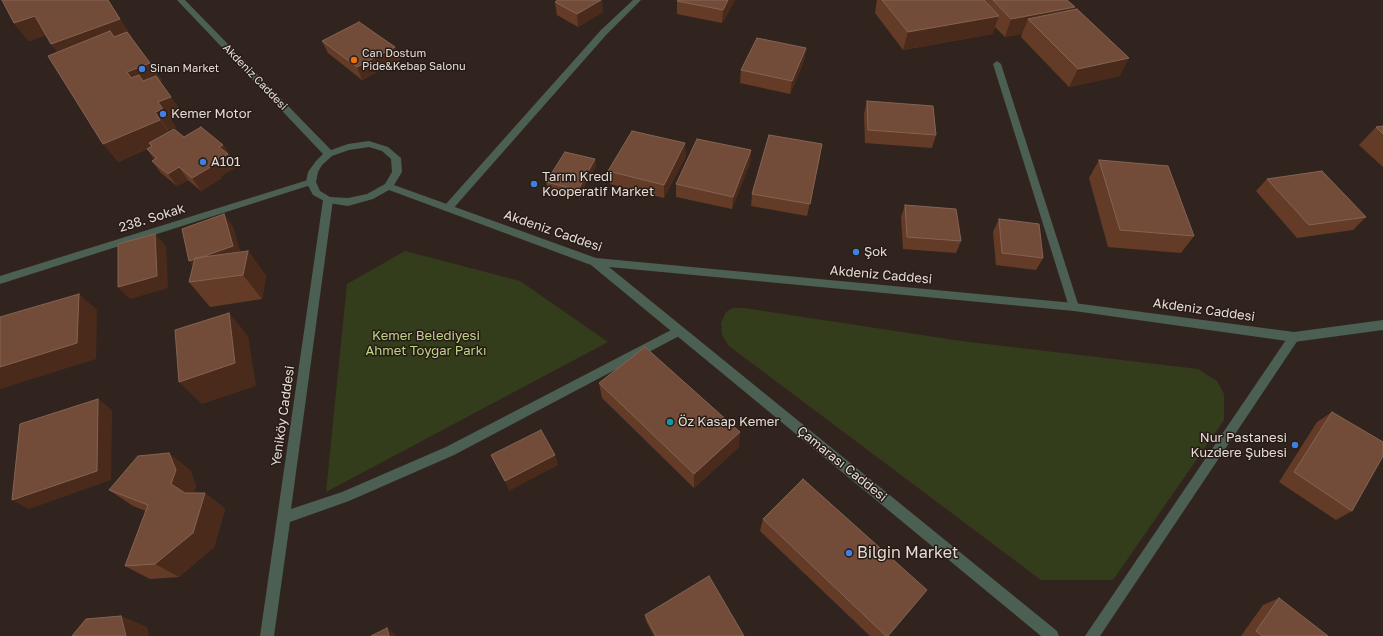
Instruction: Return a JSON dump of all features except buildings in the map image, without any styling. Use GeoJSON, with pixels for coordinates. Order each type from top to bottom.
{"type":"FeatureCollection","features":[{"type":"Feature","properties":{"kind":"street","name":"Akdeniz Caddesi"},"geometry":{"type":"LineString","coordinates":[[180,0],[329,154]]}},
{"type":"Feature","properties":{"kind":"street"},"geometry":{"type":"LineString","coordinates":[[448,208],[604,32],[637,0]]}},
{"type":"Feature","properties":{"kind":"street"},"geometry":{"type":"LineString","coordinates":[[997,64],[1074,307]]}},
{"type":"Feature","properties":{"kind":"street"},"geometry":{"type":"LineString","coordinates":[[369,144],[386,149],[396,158],[397,172],[388,186],[370,197],[348,202],[328,200],[316,193],[311,182],[313,172],[319,163],[329,154],[348,146],[369,144]]}},
{"type":"Feature","properties":{"kind":"street","name":"238. Sokak"},"geometry":{"type":"LineString","coordinates":[[0,280],[311,182]]}},
{"type":"Feature","properties":{"kind":"street","name":"Akdeniz Caddesi"},"geometry":{"type":"LineString","coordinates":[[388,186],[595,262],[1074,307],[1294,337],[1383,325]]}},
{"type":"Feature","properties":{"kind":"street","name":"Yeniköy Caddesi"},"geometry":{"type":"LineString","coordinates":[[267,636],[328,200]]}},
{"type":"Feature","properties":{"kind":"street","name":"Çamarası Caddesi"},"geometry":{"type":"LineString","coordinates":[[595,262],[1052,636]]}},
{"type":"Feature","properties":{"kind":"street"},"geometry":{"type":"LineString","coordinates":[[283,518],[344,497],[450,451],[678,331]]}},
{"type":"Feature","properties":{"kind":"street"},"geometry":{"type":"LineString","coordinates":[[1092,636],[1294,337]]}},
{"type":"Feature","properties":{"kind":"green space","name":"Kemer Belediyesi Ahmet Toygar Parkı"},"geometry":{"type":"Polygon","coordinates":[[[405,251],[520,281],[608,342],[326,492],[347,284],[405,251]]]}},
{"type":"Feature","properties":{"kind":"green space"},"geometry":{"type":"Polygon","coordinates":[[[733,308],[744,308],[961,341],[1198,369],[1217,381],[1224,394],[1224,420],[1113,580],[1041,580],[729,346],[722,335],[721,323],[726,312],[733,308]]]}},
{"type":"Feature","properties":{"kind":"place","name":"Can Dostum Pide&Kebap Salonu"},"geometry":{"type":"Point","coordinates":[354,60]}},
{"type":"Feature","properties":{"kind":"place","name":"Sinan Market"},"geometry":{"type":"Point","coordinates":[142,69]}},
{"type":"Feature","properties":{"kind":"place","name":"Kemer Motor"},"geometry":{"type":"Point","coordinates":[163,114]}},
{"type":"Feature","properties":{"kind":"place","name":"A101"},"geometry":{"type":"Point","coordinates":[203,162]}},
{"type":"Feature","properties":{"kind":"place","name":"Tarım Kredi Kooperatif Market"},"geometry":{"type":"Point","coordinates":[534,184]}},
{"type":"Feature","properties":{"kind":"place","name":"Şok"},"geometry":{"type":"Point","coordinates":[856,252]}},
{"type":"Feature","properties":{"kind":"place","name":"Öz Kasap Kemer"},"geometry":{"type":"Point","coordinates":[670,422]}},
{"type":"Feature","properties":{"kind":"place","name":"Nur Pastanesi Kuzdere Şubesi"},"geometry":{"type":"Point","coordinates":[1295,445]}},
{"type":"Feature","properties":{"kind":"place","name":"Bilgin Market"},"geometry":{"type":"Point","coordinates":[849,553]}}]}
